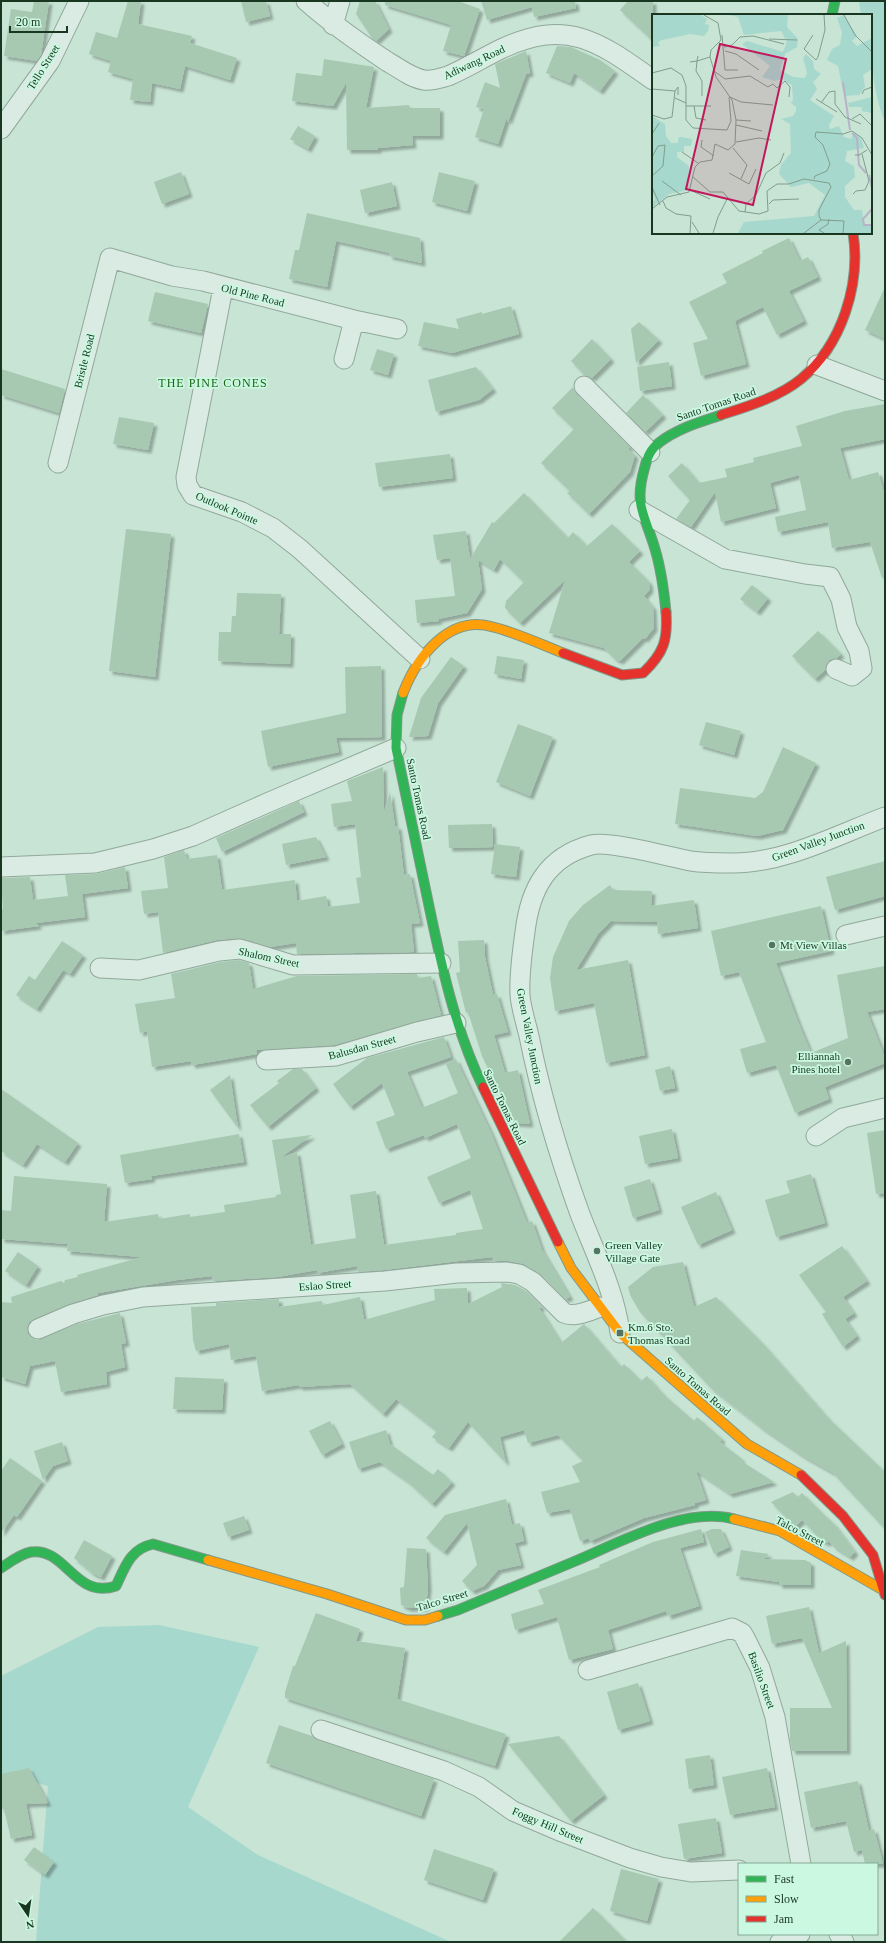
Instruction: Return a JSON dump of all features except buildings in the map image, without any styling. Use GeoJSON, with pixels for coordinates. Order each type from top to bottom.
{"type":"FeatureCollection","features":[{"type":"Feature","properties":{"kind":"street","name":"Tello Street"},"geometry":{"type":"LineString","coordinates":[[1,129],[50,61],[79,1]]}},
{"type":"Feature","properties":{"kind":"street","name":"Adiwang Road"},"geometry":{"type":"LineString","coordinates":[[306,1],[333,25],[412,76],[424,80],[448,76],[519,42],[545,35],[565,34],[580,36],[594,42],[619,56],[652,79]]}},
{"type":"Feature","properties":{"kind":"street"},"geometry":{"type":"LineString","coordinates":[[333,25],[340,1]]}},
{"type":"Feature","properties":{"kind":"street","name":"Santo Tomas Road"},"geometry":{"type":"LineString","coordinates":[[853,234],[856,260],[848,305],[838,331],[825,355],[817,365],[789,388],[768,399],[673,432],[650,452],[638,484],[639,510],[655,549],[666,613],[666,639],[657,660],[643,673],[622,675],[492,626],[470,625],[450,632],[434,644],[420,659],[407,685],[397,715],[396,748],[441,963],[456,1023],[476,1075],[570,1268],[620,1333],[747,1444],[800,1474],[843,1516],[873,1555],[884,1592]]}},
{"type":"Feature","properties":{"kind":"street","name":"Old Pine Road"},"geometry":{"type":"LineString","coordinates":[[110,258],[223,288],[397,329]]}},
{"type":"Feature","properties":{"kind":"street","name":"Bristle Road"},"geometry":{"type":"LineString","coordinates":[[58,463],[110,258]]}},
{"type":"Feature","properties":{"kind":"street","name":"Outlook Pointe"},"geometry":{"type":"LineString","coordinates":[[223,288],[186,477],[187,486],[193,495],[242,512],[273,528],[300,549],[420,659]]}},
{"type":"Feature","properties":{"kind":"street"},"geometry":{"type":"LineString","coordinates":[[344,359],[354,320]]}},
{"type":"Feature","properties":{"kind":"street"},"geometry":{"type":"LineString","coordinates":[[817,365],[885,391]]}},
{"type":"Feature","properties":{"kind":"street"},"geometry":{"type":"LineString","coordinates":[[584,386],[650,452]]}},
{"type":"Feature","properties":{"kind":"street"},"geometry":{"type":"LineString","coordinates":[[639,510],[698,545],[725,559],[805,574],[830,577],[841,598],[847,627],[859,651],[862,668],[852,676],[836,669]]}},
{"type":"Feature","properties":{"kind":"street"},"geometry":{"type":"LineString","coordinates":[[1,867],[95,863],[154,849],[193,836],[396,748]]}},
{"type":"Feature","properties":{"kind":"street","name":"Green Valley Junction"},"geometry":{"type":"LineString","coordinates":[[620,1333],[613,1297],[572,1193],[536,1076],[520,996],[520,969],[527,916],[534,894],[545,873],[566,854],[594,844],[693,861],[733,863],[760,862],[804,848],[885,817]]}},
{"type":"Feature","properties":{"kind":"street"},"geometry":{"type":"LineString","coordinates":[[846,935],[885,926]]}},
{"type":"Feature","properties":{"kind":"street","name":"Shalom Street"},"geometry":{"type":"LineString","coordinates":[[100,968],[139,970],[219,951],[240,949],[293,964],[441,963]]}},
{"type":"Feature","properties":{"kind":"street","name":"Balusdan Street"},"geometry":{"type":"LineString","coordinates":[[266,1060],[336,1056],[417,1032],[456,1023]]}},
{"type":"Feature","properties":{"kind":"street"},"geometry":{"type":"LineString","coordinates":[[816,1136],[843,1118],[885,1108]]}},
{"type":"Feature","properties":{"kind":"street","name":"Eslao Street"},"geometry":{"type":"LineString","coordinates":[[38,1328],[73,1314],[103,1305],[143,1297],[385,1281],[456,1273],[507,1272],[519,1274],[533,1282],[564,1313],[569,1315],[600,1307]]}},
{"type":"Feature","properties":{"kind":"street","name":"Talco Street"},"geometry":{"type":"LineString","coordinates":[[1,1568],[18,1558],[37,1552],[53,1556],[80,1580],[98,1591],[104,1591],[116,1586],[134,1552],[145,1545],[153,1544],[327,1594],[406,1620],[414,1621],[424,1620],[458,1610],[649,1530],[690,1518],[707,1516],[732,1518],[780,1532],[884,1592]]}},
{"type":"Feature","properties":{"kind":"street","name":"Basilio Street"},"geometry":{"type":"LineString","coordinates":[[588,1670],[732,1628],[742,1633],[760,1668],[775,1716],[802,1863]]}},
{"type":"Feature","properties":{"kind":"street","name":"Foggy Hill Street"},"geometry":{"type":"LineString","coordinates":[[321,1730],[444,1771],[478,1787],[513,1811],[562,1832],[630,1858],[661,1868],[691,1872],[738,1870]]}},
{"type":"Feature","properties":{"kind":"street"},"geometry":{"type":"LineString","coordinates":[[780,1942],[798,1935]]}},
{"type":"Feature","properties":{"kind":"shaded area"},"geometry":{"type":"Polygon","coordinates":[[[859,1],[885,1],[885,122],[880,109],[874,83],[872,56],[872,14],[861,14],[859,1]]]}},
{"type":"Feature","properties":{"kind":"shaded area"},"geometry":{"type":"Polygon","coordinates":[[[159,1625],[259,1647],[188,1807],[258,1855],[451,1942],[36,1942],[48,1786],[1,1773],[1,1676],[98,1627],[159,1625]]]}},
{"type":"Feature","properties":{"kind":"traffic: fast"},"geometry":{"type":"LineString","coordinates":[[832,14],[835,1]]}},
{"type":"Feature","properties":{"kind":"traffic: fast"},"geometry":{"type":"LineString","coordinates":[[666,612],[659,564],[640,502],[641,482],[645,466],[649,454],[667,437],[690,426],[721,415]]}},
{"type":"Feature","properties":{"kind":"traffic: fast"},"geometry":{"type":"LineString","coordinates":[[403,693],[397,715],[396,748],[444,975],[457,1021],[473,1065],[483,1087]]}},
{"type":"Feature","properties":{"kind":"traffic: fast"},"geometry":{"type":"LineString","coordinates":[[438,1616],[458,1610],[652,1528],[694,1518],[715,1516],[734,1519]]}},
{"type":"Feature","properties":{"kind":"traffic: fast"},"geometry":{"type":"LineString","coordinates":[[1,1568],[23,1554],[31,1552],[43,1553],[53,1557],[80,1580],[90,1586],[102,1588],[116,1586],[129,1560],[134,1554],[145,1546],[153,1544],[208,1560]]}},
{"type":"Feature","properties":{"kind":"traffic: slow"},"geometry":{"type":"LineString","coordinates":[[403,693],[409,679],[426,653],[449,633],[462,627],[477,625],[502,629],[563,653]]}},
{"type":"Feature","properties":{"kind":"traffic: slow"},"geometry":{"type":"LineString","coordinates":[[558,1242],[571,1268],[620,1333],[747,1444],[801,1475]]}},
{"type":"Feature","properties":{"kind":"traffic: slow"},"geometry":{"type":"LineString","coordinates":[[734,1519],[780,1531],[883,1590]]}},
{"type":"Feature","properties":{"kind":"traffic: slow"},"geometry":{"type":"LineString","coordinates":[[208,1560],[327,1594],[406,1620],[425,1620],[438,1616]]}},
{"type":"Feature","properties":{"kind":"traffic: jam"},"geometry":{"type":"LineString","coordinates":[[721,415],[783,391],[801,379],[828,349],[838,331],[851,293],[855,253],[853,234]]}},
{"type":"Feature","properties":{"kind":"traffic: jam"},"geometry":{"type":"LineString","coordinates":[[563,653],[622,675],[643,673],[656,659],[663,646],[666,631],[666,612]]}},
{"type":"Feature","properties":{"kind":"traffic: jam"},"geometry":{"type":"LineString","coordinates":[[483,1087],[558,1242]]}},
{"type":"Feature","properties":{"kind":"traffic: jam"},"geometry":{"type":"LineString","coordinates":[[801,1475],[843,1516],[873,1555],[885,1595]]}},
{"type":"Feature","properties":{"kind":"place","name":"Mt View Villas"},"geometry":{"type":"Point","coordinates":[772,945]}},
{"type":"Feature","properties":{"kind":"place","name":"Elliannah Pines hotel"},"geometry":{"type":"Point","coordinates":[848,1062]}},
{"type":"Feature","properties":{"kind":"place","name":"Green Valley Village Gate"},"geometry":{"type":"Point","coordinates":[597,1251]}},
{"type":"Feature","properties":{"kind":"place","name":"Km.6 Sto. Thomas Road"},"geometry":{"type":"Point","coordinates":[620,1333]}},
{"type":"Feature","properties":{"kind":"district","name":"THE PINE CONES"},"geometry":{"type":"Point","coordinates":[213,383]}}]}
